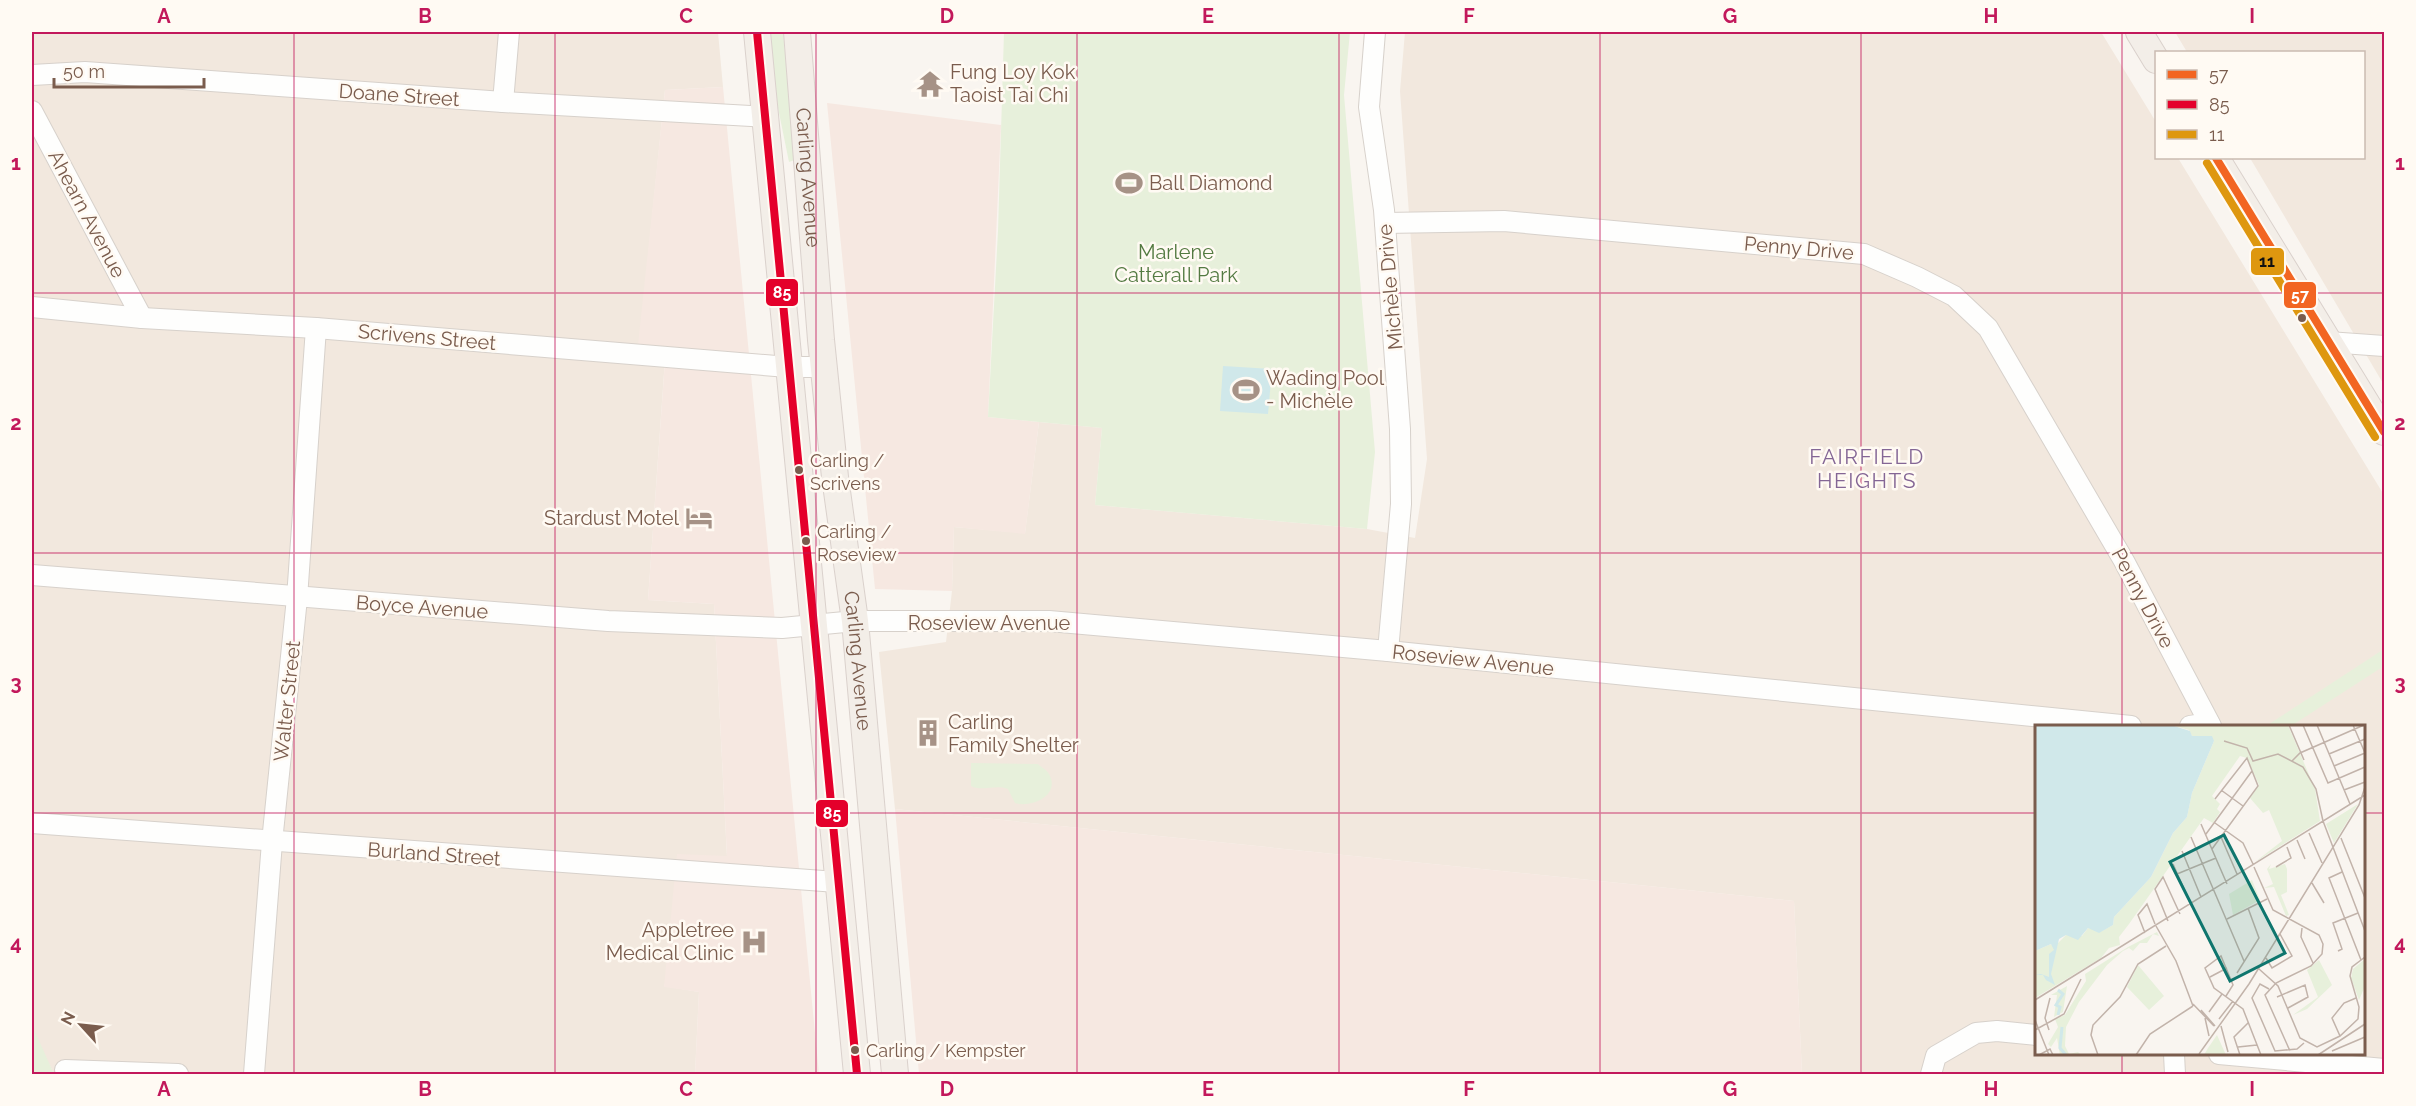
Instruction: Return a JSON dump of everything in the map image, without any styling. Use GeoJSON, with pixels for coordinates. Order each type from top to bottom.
{"type":"FeatureCollection","features":[{"type":"Feature","properties":{"kind":"main road","name":"Carling Avenue"},"geometry":{"type":"LineString","coordinates":[[757,32],[857,1074]]}},
{"type":"Feature","properties":{"kind":"main road","name":"Carling Avenue"},"geometry":{"type":"LineString","coordinates":[[797,32],[823,367],[855,621],[895,1074]]}},
{"type":"Feature","properties":{"kind":"main road"},"geometry":{"type":"LineString","coordinates":[[2139,32],[2155,57]]}},
{"type":"Feature","properties":{"kind":"main road"},"geometry":{"type":"LineString","coordinates":[[2217,159],[2385,432]]}},
{"type":"Feature","properties":{"kind":"street"},"geometry":{"type":"LineString","coordinates":[[503,102],[509,32]]}},
{"type":"Feature","properties":{"kind":"street","name":"Michèle Drive"},"geometry":{"type":"LineString","coordinates":[[1375,32],[1369,107],[1385,223],[1397,382],[1401,504],[1388,651]]}},
{"type":"Feature","properties":{"kind":"street","name":"Doane Street"},"geometry":{"type":"LineString","coordinates":[[32,75],[85,72],[503,102],[766,117]]}},
{"type":"Feature","properties":{"kind":"street","name":"Ahearn Avenue"},"geometry":{"type":"LineString","coordinates":[[32,111],[142,318]]}},
{"type":"Feature","properties":{"kind":"street","name":"Penny Drive"},"geometry":{"type":"LineString","coordinates":[[1385,223],[1504,221],[1864,254],[1954,296],[1988,328],[2124,561],[2203,725]]}},
{"type":"Feature","properties":{"kind":"street","name":"Scrivens Street"},"geometry":{"type":"LineString","coordinates":[[32,307],[142,318],[316,328],[788,368],[823,367]]}},
{"type":"Feature","properties":{"kind":"street","name":"Walter Street"},"geometry":{"type":"LineString","coordinates":[[254,1074],[272,842],[297,598],[316,328]]}},
{"type":"Feature","properties":{"kind":"street"},"geometry":{"type":"LineString","coordinates":[[2328,342],[2385,346]]}},
{"type":"Feature","properties":{"kind":"street","name":"Boyce Avenue"},"geometry":{"type":"LineString","coordinates":[[32,574],[297,598],[608,621],[782,628],[813,625]]}},
{"type":"Feature","properties":{"kind":"street","name":"Roseview Avenue"},"geometry":{"type":"LineString","coordinates":[[813,625],[855,621],[1049,621],[1388,651],[2121,725]]}},
{"type":"Feature","properties":{"kind":"street","name":"Burland Street"},"geometry":{"type":"LineString","coordinates":[[32,824],[837,882]]}},
{"type":"Feature","properties":{"kind":"street"},"geometry":{"type":"LineString","coordinates":[[1931,1074],[1936,1056],[1976,1033],[1997,1031],[2035,1035]]}},
{"type":"Feature","properties":{"kind":"street"},"geometry":{"type":"LineString","coordinates":[[2174,1055],[2175,1074]]}},
{"type":"Feature","properties":{"kind":"street"},"geometry":{"type":"LineString","coordinates":[[2269,1055],[2345,1058],[2385,1069]]}},
{"type":"Feature","properties":{"kind":"street"},"geometry":{"type":"LineString","coordinates":[[65,1070],[178,1074]]}},
{"type":"Feature","properties":{"kind":"shaded area"},"geometry":{"type":"Polygon","coordinates":[[[32,32],[718,32],[723,87],[665,90],[639,345],[666,345],[648,600],[714,604],[727,857],[664,986],[699,992],[695,1074],[54,1074],[32,1030],[32,32]]]}},
{"type":"Feature","properties":{"kind":"shaded area"},"geometry":{"type":"Polygon","coordinates":[[[1405,32],[2101,32],[2155,120],[2155,159],[2179,159],[2384,495],[2384,1074],[1802,1074],[1794,901],[895,809],[879,652],[946,642],[952,591],[954,527],[1025,533],[1039,422],[1102,428],[1095,505],[1367,529],[1415,538],[1427,459],[1400,91],[1405,32]]]}},
{"type":"Feature","properties":{"kind":"shaded area"},"geometry":{"type":"Polygon","coordinates":[[[2175,32],[2384,32],[2384,385],[2251,159],[2365,159],[2365,51],[2186,51],[2175,32]]]}},
{"type":"Feature","properties":{"kind":"shaded area"},"geometry":{"type":"Polygon","coordinates":[[[723,87],[819,1074],[695,1074],[699,992],[664,987],[677,854],[727,856],[714,604],[648,600],[666,346],[638,345],[665,90],[723,87]]]}},
{"type":"Feature","properties":{"kind":"shaded area"},"geometry":{"type":"Polygon","coordinates":[[[827,103],[1001,125],[988,417],[1039,422],[1025,534],[954,527],[952,591],[875,589],[827,103]]]}},
{"type":"Feature","properties":{"kind":"shaded area"},"geometry":{"type":"Polygon","coordinates":[[[895,809],[1794,901],[1802,1074],[919,1074],[895,809]]]}},
{"type":"Feature","properties":{"kind":"green space"},"geometry":{"type":"Polygon","coordinates":[[[770,32],[783,32],[795,160],[789,162],[777,103],[770,32]]]}},
{"type":"Feature","properties":{"kind":"green space","name":"Marlene Catterall Park"},"geometry":{"type":"Polygon","coordinates":[[[1004,32],[1350,32],[1344,95],[1375,452],[1367,529],[1095,505],[1102,428],[988,417],[998,231],[1004,32]]]}},
{"type":"Feature","properties":{"kind":"green space"},"geometry":{"type":"Polygon","coordinates":[[[2384,649],[2384,666],[2293,725],[2268,725],[2384,649]]]}},
{"type":"Feature","properties":{"kind":"green space"},"geometry":{"type":"Polygon","coordinates":[[[971,763],[1038,764],[1049,774],[1052,782],[1051,789],[1043,799],[1036,802],[1015,803],[1008,789],[971,786],[971,763]]]}},
{"type":"Feature","properties":{"kind":"green space"},"geometry":{"type":"Polygon","coordinates":[[[32,1025],[54,1074],[32,1074],[32,1025]]]}},
{"type":"Feature","properties":{"kind":"water","name":"Wading Pool - Michèle"},"geometry":{"type":"Polygon","coordinates":[[[1223,366],[1272,369],[1268,414],[1220,411],[1223,366]]]}},
{"type":"Feature","properties":{"kind":"transit line","name":"85"},"geometry":{"type":"LineString","coordinates":[[757,32],[857,1074]]}},
{"type":"Feature","properties":{"kind":"transit line","name":"57"},"geometry":{"type":"LineString","coordinates":[[2217,159],[2384,432]]}},
{"type":"Feature","properties":{"kind":"transit line","name":"11"},"geometry":{"type":"LineString","coordinates":[[2207,163],[2375,437]]}},
{"type":"Feature","properties":{"kind":"place","name":"Fung Loy Kok Taoist Tai Chi"},"geometry":{"type":"Point","coordinates":[930,84]}},
{"type":"Feature","properties":{"kind":"place","name":"Ball Diamond"},"geometry":{"type":"Point","coordinates":[1129,183]}},
{"type":"Feature","properties":{"kind":"place","name":"Wading Pool - Michèle"},"geometry":{"type":"Point","coordinates":[1246,390]}},
{"type":"Feature","properties":{"kind":"place","name":"Carling / Scrivens"},"geometry":{"type":"Point","coordinates":[799,470]}},
{"type":"Feature","properties":{"kind":"place","name":"Stardust Motel"},"geometry":{"type":"Point","coordinates":[699,518]}},
{"type":"Feature","properties":{"kind":"place","name":"Carling / Roseview"},"geometry":{"type":"Point","coordinates":[806,541]}},
{"type":"Feature","properties":{"kind":"place","name":"Carling Family Shelter"},"geometry":{"type":"Point","coordinates":[928,733]}},
{"type":"Feature","properties":{"kind":"place","name":"Appletree Medical Clinic"},"geometry":{"type":"Point","coordinates":[754,942]}},
{"type":"Feature","properties":{"kind":"place","name":"Carling / Kempster"},"geometry":{"type":"Point","coordinates":[855,1050]}},
{"type":"Feature","properties":{"kind":"district","name":"FAIRFIELD HEIGHTS"},"geometry":{"type":"Point","coordinates":[1867,468]}}]}
